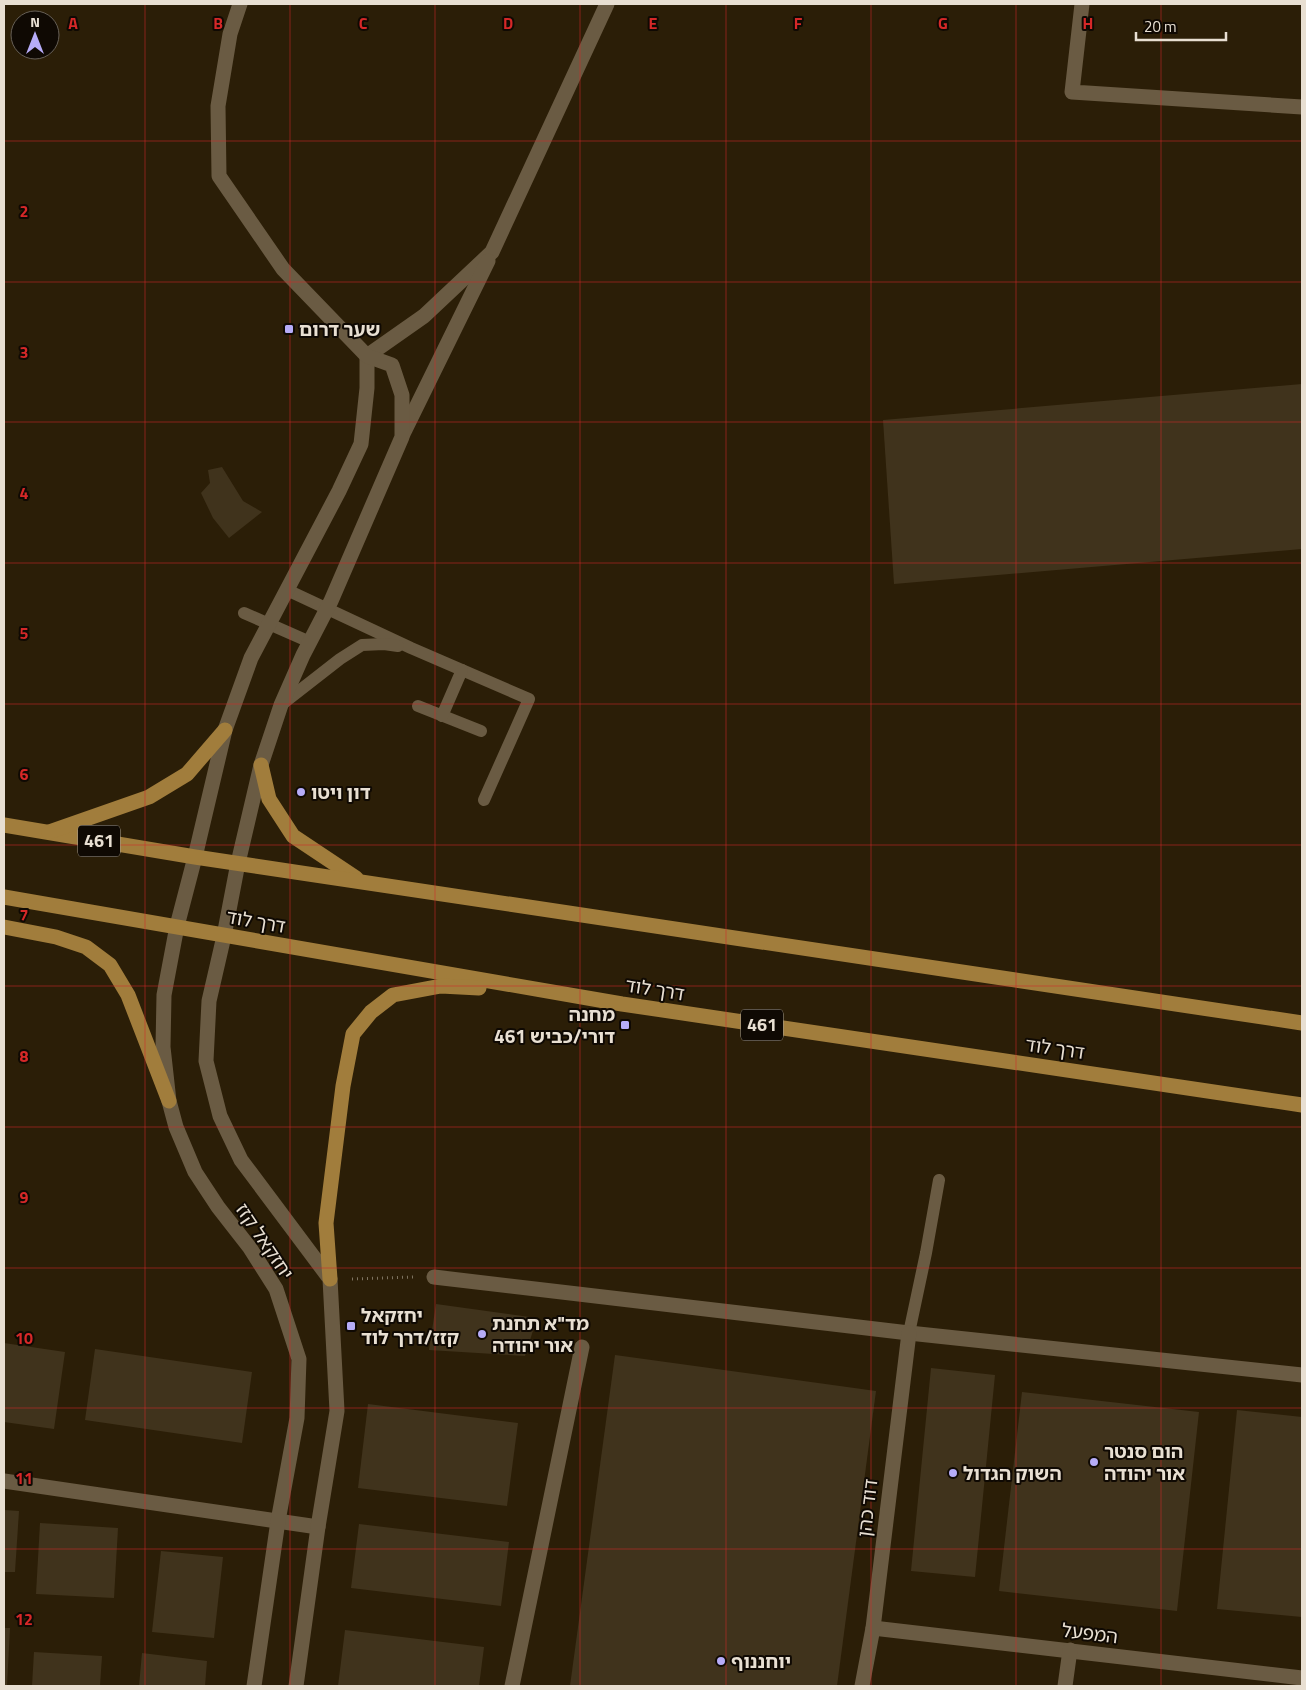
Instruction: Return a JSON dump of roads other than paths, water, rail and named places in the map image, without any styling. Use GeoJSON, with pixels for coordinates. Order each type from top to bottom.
{"type":"FeatureCollection","features":[{"type":"Feature","properties":{"kind":"main road"},"geometry":{"type":"LineString","coordinates":[[47,832],[149,798],[187,774],[225,730]]}},
{"type":"Feature","properties":{"kind":"main road"},"geometry":{"type":"LineString","coordinates":[[261,765],[269,799],[293,836],[359,880]]}},
{"type":"Feature","properties":{"kind":"main road","name":"461"},"geometry":{"type":"LineString","coordinates":[[4,825],[195,857],[359,880],[1302,1023]]}},
{"type":"Feature","properties":{"kind":"main road","name":"דרך לוד"},"geometry":{"type":"LineString","coordinates":[[4,897],[632,1006],[1302,1105]]}},
{"type":"Feature","properties":{"kind":"main road"},"geometry":{"type":"LineString","coordinates":[[4,927],[56,937],[86,947],[110,965],[128,995],[169,1102]]}},
{"type":"Feature","properties":{"kind":"main road"},"geometry":{"type":"LineString","coordinates":[[330,1279],[326,1223],[343,1086],[354,1034],[371,1012],[393,995],[442,986],[543,991]]}},
{"type":"Feature","properties":{"kind":"street"},"geometry":{"type":"LineString","coordinates":[[240,4],[230,34],[218,106],[219,176],[283,269],[367,356],[392,365],[402,395],[402,437]]}},
{"type":"Feature","properties":{"kind":"street","name":"יחזקאל קזז"},"geometry":{"type":"LineString","coordinates":[[330,1279],[241,1160],[220,1116],[206,1061],[209,1001],[238,863],[261,765],[281,705],[327,609],[402,437],[492,252],[607,4]]}},
{"type":"Feature","properties":{"kind":"street"},"geometry":{"type":"LineString","coordinates":[[1082,4],[1072,92],[1302,107]]}},
{"type":"Feature","properties":{"kind":"street"},"geometry":{"type":"LineString","coordinates":[[367,356],[424,316],[492,252]]}},
{"type":"Feature","properties":{"kind":"street","name":"יחזקאל קזז"},"geometry":{"type":"LineString","coordinates":[[254,1686],[278,1521],[297,1418],[299,1359],[276,1289],[250,1248],[218,1207],[195,1172],[176,1127],[169,1102],[163,1047],[164,995],[177,926],[225,730],[252,658],[339,492],[361,444],[367,388],[367,356]]}},
{"type":"Feature","properties":{"kind":"street"},"geometry":{"type":"LineString","coordinates":[[434,1277],[909,1333],[1302,1375]]}},
{"type":"Feature","properties":{"kind":"street"},"geometry":{"type":"LineString","coordinates":[[296,1686],[318,1527],[337,1412],[330,1279]]}},
{"type":"Feature","properties":{"kind":"street","name":"דוד כהן"},"geometry":{"type":"LineString","coordinates":[[862,1686],[873,1628],[909,1333]]}},
{"type":"Feature","properties":{"kind":"street"},"geometry":{"type":"LineString","coordinates":[[512,1686],[582,1347]]}},
{"type":"Feature","properties":{"kind":"street"},"geometry":{"type":"LineString","coordinates":[[4,1481],[318,1527]]}},
{"type":"Feature","properties":{"kind":"street","name":"המפעל"},"geometry":{"type":"LineString","coordinates":[[873,1628],[1302,1678]]}},
{"type":"Feature","properties":{"kind":"street"},"geometry":{"type":"LineString","coordinates":[[1065,1686],[1070,1650]]}},
{"type":"Feature","properties":{"kind":"lane"},"geometry":{"type":"LineString","coordinates":[[288,590],[411,648],[530,699],[484,800]]}},
{"type":"Feature","properties":{"kind":"lane"},"geometry":{"type":"LineString","coordinates":[[244,613],[310,642]]}},
{"type":"Feature","properties":{"kind":"lane"},"geometry":{"type":"LineString","coordinates":[[281,705],[340,659],[362,645],[384,644],[411,648]]}},
{"type":"Feature","properties":{"kind":"lane"},"geometry":{"type":"LineString","coordinates":[[442,716],[462,670]]}},
{"type":"Feature","properties":{"kind":"lane"},"geometry":{"type":"LineString","coordinates":[[418,706],[481,731]]}},
{"type":"Feature","properties":{"kind":"lane"},"geometry":{"type":"LineString","coordinates":[[909,1333],[939,1180]]}},
{"type":"Feature","properties":{"kind":"place","name":"שער דרום"},"geometry":{"type":"Point","coordinates":[289,329]}},
{"type":"Feature","properties":{"kind":"place","name":"דון ויטו"},"geometry":{"type":"Point","coordinates":[301,792]}},
{"type":"Feature","properties":{"kind":"place","name":"מחנה דורי/כביש 461"},"geometry":{"type":"Point","coordinates":[625,1025]}},
{"type":"Feature","properties":{"kind":"place","name":"יחזקאל קזז/דרך לוד"},"geometry":{"type":"Point","coordinates":[351,1326]}},
{"type":"Feature","properties":{"kind":"place","name":"מד\"א תחנת אור יהודה"},"geometry":{"type":"Point","coordinates":[482,1334]}},
{"type":"Feature","properties":{"kind":"place","name":"הום סנטר אור יהודה"},"geometry":{"type":"Point","coordinates":[1094,1462]}},
{"type":"Feature","properties":{"kind":"place","name":"השוק הגדול"},"geometry":{"type":"Point","coordinates":[953,1473]}},
{"type":"Feature","properties":{"kind":"place","name":"יוחננוף"},"geometry":{"type":"Point","coordinates":[721,1661]}}]}
